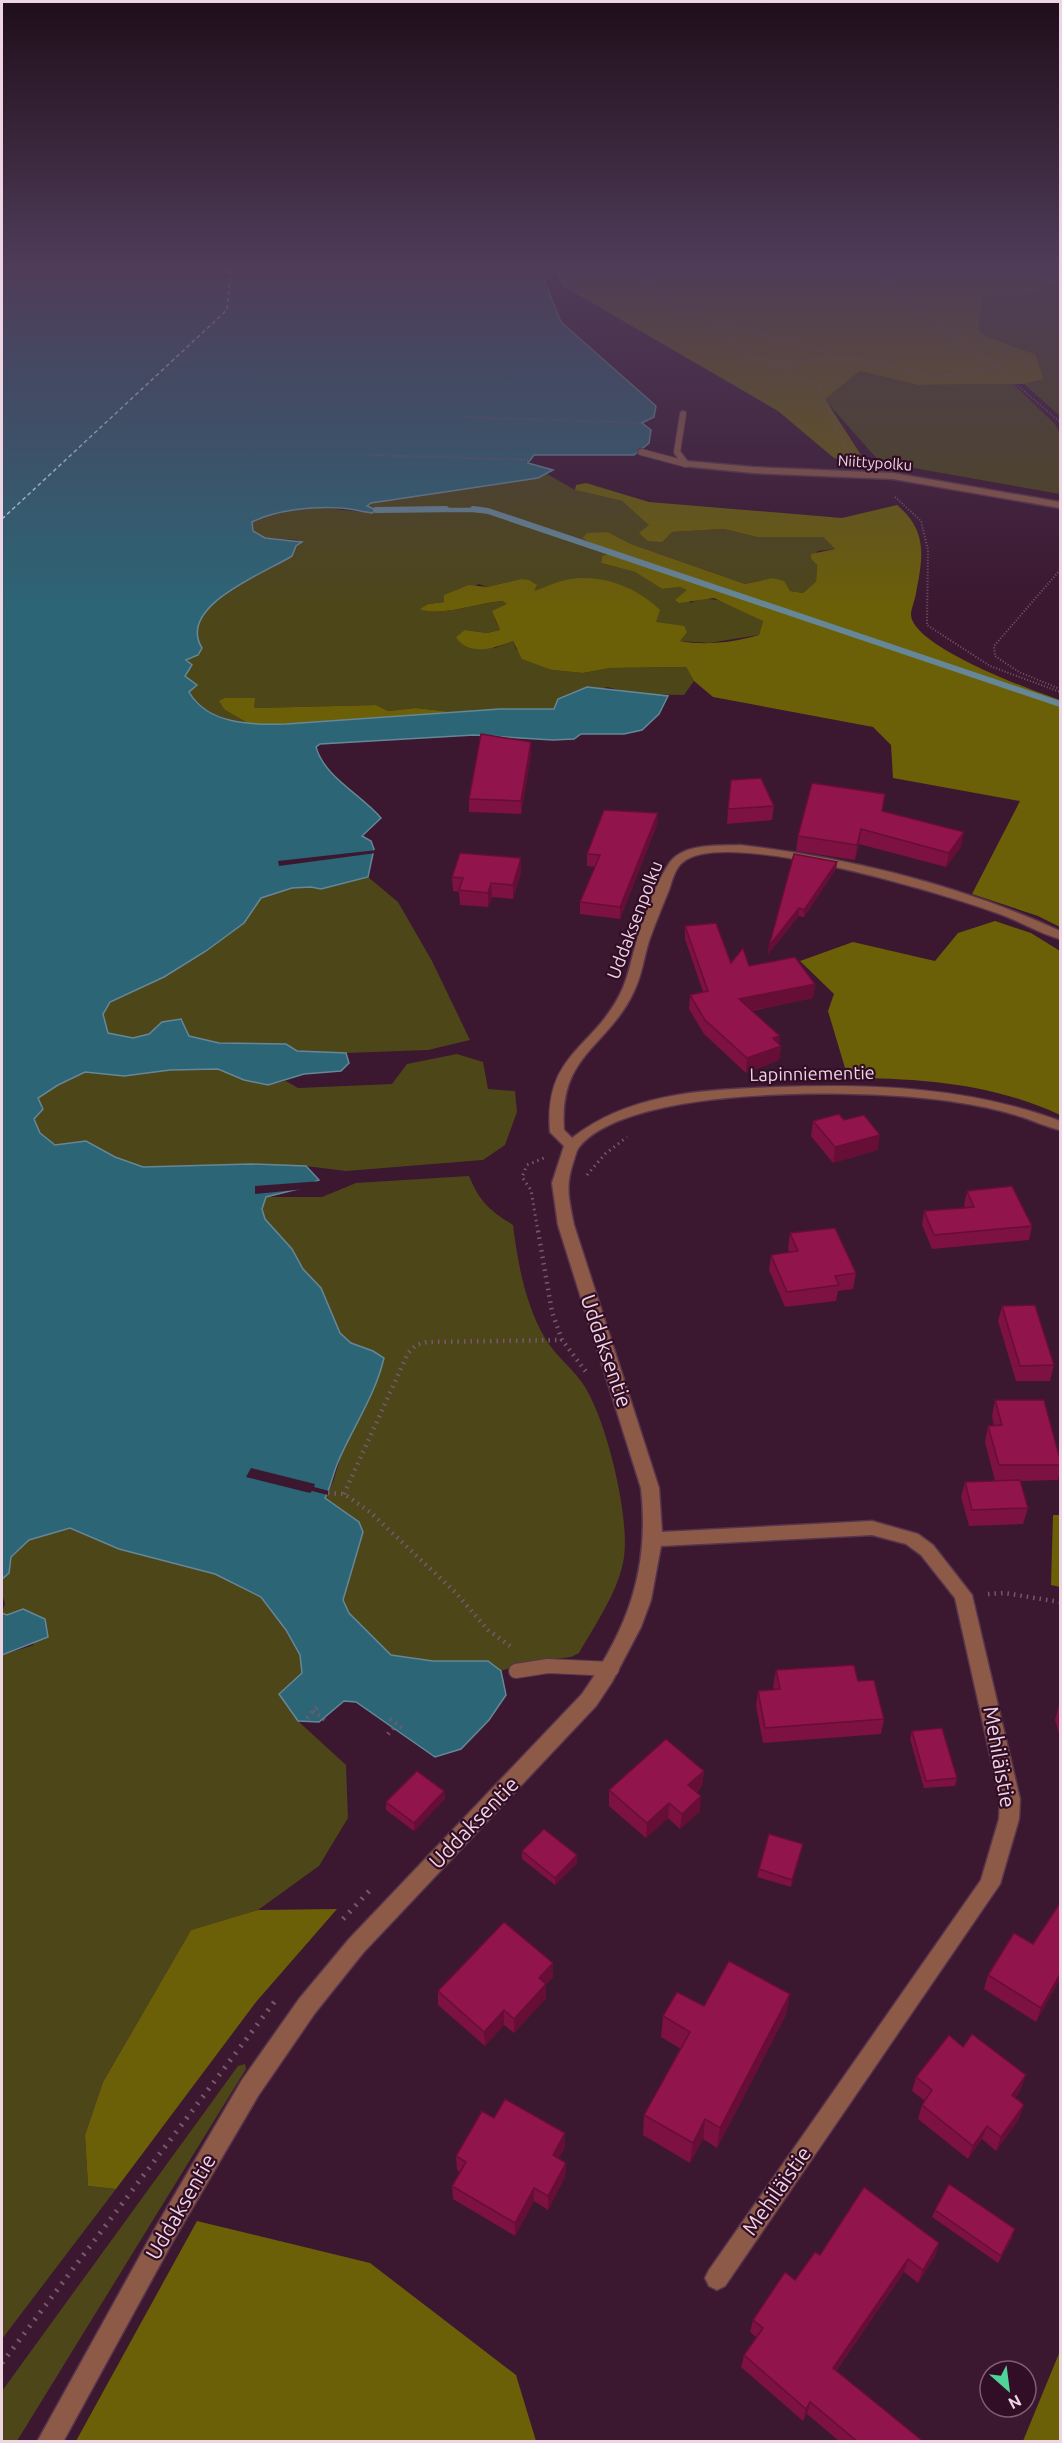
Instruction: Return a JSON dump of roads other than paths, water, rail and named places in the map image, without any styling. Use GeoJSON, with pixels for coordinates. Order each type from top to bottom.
{"type":"FeatureCollection","features":[{"type":"Feature","properties":{"kind":"street","name":"Niittypolku"},"geometry":{"type":"LineString","coordinates":[[686,464],[753,471],[893,476],[1060,505]]}},
{"type":"Feature","properties":{"kind":"street","name":"Uddaksenpolku"},"geometry":{"type":"LineString","coordinates":[[572,1145],[557,1132],[554,1098],[570,1063],[611,1018],[626,995],[643,940],[670,872],[679,858],[688,854],[730,848],[868,870],[996,908],[1060,935]]}},
{"type":"Feature","properties":{"kind":"street","name":"Lapinniementie"},"geometry":{"type":"LineString","coordinates":[[572,1145],[598,1125],[623,1113],[656,1104],[685,1098],[796,1091],[898,1091],[956,1098],[1060,1126]]}},
{"type":"Feature","properties":{"kind":"street","name":"Uddaksentie"},"geometry":{"type":"LineString","coordinates":[[49,2442],[165,2233],[250,2088],[308,2006],[356,1946],[589,1700],[612,1669],[632,1629],[655,1539],[656,1517],[650,1488],[612,1363],[582,1281],[566,1225],[559,1183],[572,1145]]}},
{"type":"Feature","properties":{"kind":"street","name":"Mehiläistie"},"geometry":{"type":"LineString","coordinates":[[655,1539],[872,1528],[912,1539],[927,1550],[963,1595],[1010,1799],[1010,1819],[990,1884],[717,2278]]}},
{"type":"Feature","properties":{"kind":"lane"},"geometry":{"type":"LineString","coordinates":[[683,414],[677,452],[686,464]]}},
{"type":"Feature","properties":{"kind":"lane"},"geometry":{"type":"LineString","coordinates":[[641,452],[686,464]]}},
{"type":"Feature","properties":{"kind":"lane"},"geometry":{"type":"LineString","coordinates":[[516,1671],[549,1666],[612,1669]]}},
{"type":"Feature","properties":{"kind":"water"},"geometry":{"type":"Polygon","coordinates":[[[2,380],[627,380],[656,406],[654,417],[642,423],[651,430],[649,443],[634,455],[534,455],[528,463],[553,470],[538,478],[371,503],[367,506],[376,510],[372,513],[344,508],[307,508],[272,514],[252,522],[253,531],[265,538],[302,542],[296,546],[292,556],[227,593],[212,605],[201,618],[197,633],[202,648],[198,655],[186,660],[192,665],[185,676],[197,685],[189,692],[197,703],[219,717],[246,723],[286,724],[500,709],[554,709],[558,699],[587,687],[668,696],[659,714],[642,730],[624,734],[581,734],[574,739],[553,740],[474,735],[320,744],[316,747],[327,768],[381,818],[362,836],[371,841],[374,849],[368,877],[321,889],[292,888],[261,898],[244,923],[206,951],[164,977],[110,1002],[103,1014],[108,1033],[133,1038],[149,1034],[162,1022],[181,1019],[189,1036],[219,1043],[286,1044],[297,1051],[346,1053],[349,1063],[341,1071],[304,1074],[268,1085],[244,1080],[218,1069],[170,1070],[124,1076],[85,1072],[38,1098],[43,1109],[34,1119],[40,1133],[55,1145],[86,1141],[115,1157],[143,1167],[251,1164],[306,1166],[319,1180],[302,1188],[266,1197],[262,1209],[265,1219],[292,1249],[303,1269],[321,1288],[340,1333],[351,1343],[373,1351],[384,1358],[375,1385],[338,1462],[325,1498],[359,1522],[363,1532],[343,1600],[349,1613],[391,1655],[433,1661],[488,1661],[501,1671],[506,1695],[489,1720],[461,1749],[435,1757],[356,1702],[344,1701],[319,1722],[298,1721],[279,1694],[302,1673],[300,1655],[286,1630],[261,1597],[215,1574],[119,1549],[70,1528],[29,1540],[11,1557],[9,1573],[2,1579],[2,380]]]}},
{"type":"Feature","properties":{"kind":"water"},"geometry":{"type":"Polygon","coordinates":[[[23,1609],[45,1619],[48,1637],[2,1655],[2,1613],[7,1615],[23,1609]]]}},
{"type":"Feature","properties":{"kind":"waterway"},"geometry":{"type":"LineString","coordinates":[[446,509],[376,510],[480,510]]}},
{"type":"Feature","properties":{"kind":"waterway"},"geometry":{"type":"LineString","coordinates":[[473,509],[480,510]]}},
{"type":"Feature","properties":{"kind":"waterway"},"geometry":{"type":"LineString","coordinates":[[480,510],[1060,704]]}}]}
